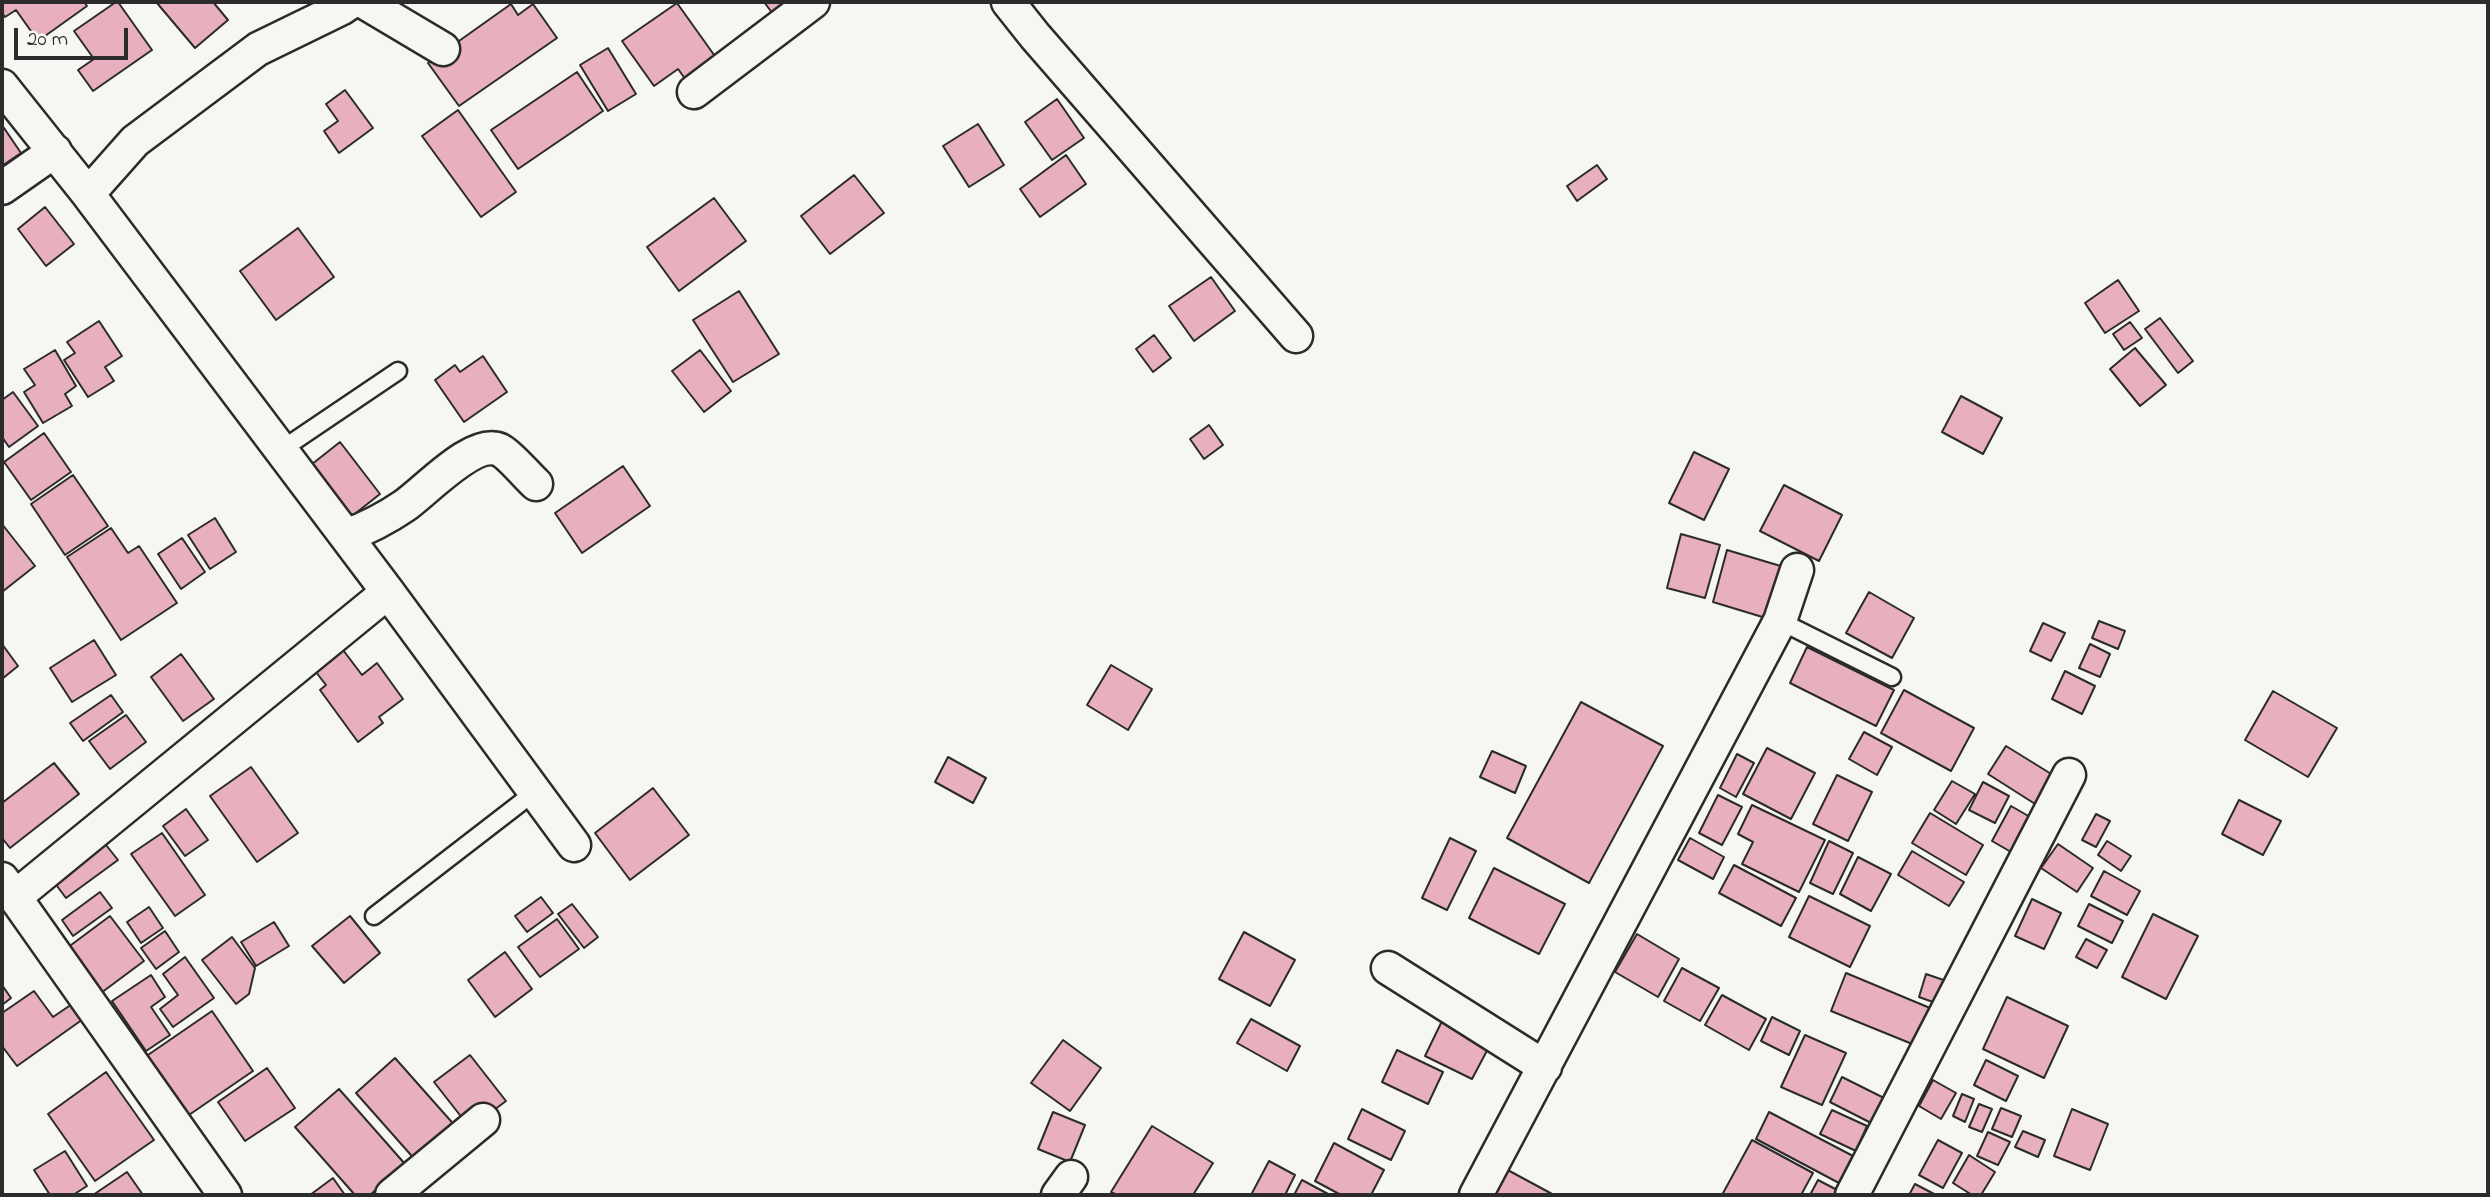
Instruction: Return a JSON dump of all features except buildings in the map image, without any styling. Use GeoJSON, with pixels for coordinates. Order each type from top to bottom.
{"type":"FeatureCollection","features":[{"type":"Feature","properties":{"kind":"street"},"geometry":{"type":"LineString","coordinates":[[88,194],[135,141],[248,56],[351,2]]}},
{"type":"Feature","properties":{"kind":"street"},"geometry":{"type":"LineString","coordinates":[[364,2],[443,49]]}},
{"type":"Feature","properties":{"kind":"street"},"geometry":{"type":"LineString","coordinates":[[694,92],[813,2]]}},
{"type":"Feature","properties":{"kind":"street"},"geometry":{"type":"LineString","coordinates":[[1009,2],[1035,36],[1296,337]]}},
{"type":"Feature","properties":{"kind":"street"},"geometry":{"type":"LineString","coordinates":[[2,86],[88,194],[346,536],[574,845]]}},
{"type":"Feature","properties":{"kind":"street"},"geometry":{"type":"LineString","coordinates":[[2,188],[55,151]]}},
{"type":"Feature","properties":{"kind":"street"},"geometry":{"type":"LineString","coordinates":[[346,536],[375,525],[407,505],[468,455],[484,449],[499,450],[536,484]]}},
{"type":"Feature","properties":{"kind":"street"},"geometry":{"type":"LineString","coordinates":[[1476,1195],[1780,621],[1797,570]]}},
{"type":"Feature","properties":{"kind":"street"},"geometry":{"type":"LineString","coordinates":[[225,1195],[8,888],[388,593]]}},
{"type":"Feature","properties":{"kind":"street"},"geometry":{"type":"LineString","coordinates":[[1852,1195],[2069,775]]}},
{"type":"Feature","properties":{"kind":"street"},"geometry":{"type":"LineString","coordinates":[[1388,968],[1545,1067]]}},
{"type":"Feature","properties":{"kind":"street"},"geometry":{"type":"LineString","coordinates":[[392,1195],[484,1120]]}},
{"type":"Feature","properties":{"kind":"lane"},"geometry":{"type":"LineString","coordinates":[[281,450],[398,371]]}},
{"type":"Feature","properties":{"kind":"lane"},"geometry":{"type":"LineString","coordinates":[[1780,621],[1892,677]]}},
{"type":"Feature","properties":{"kind":"lane"},"geometry":{"type":"LineString","coordinates":[[374,916],[536,791]]}}]}
